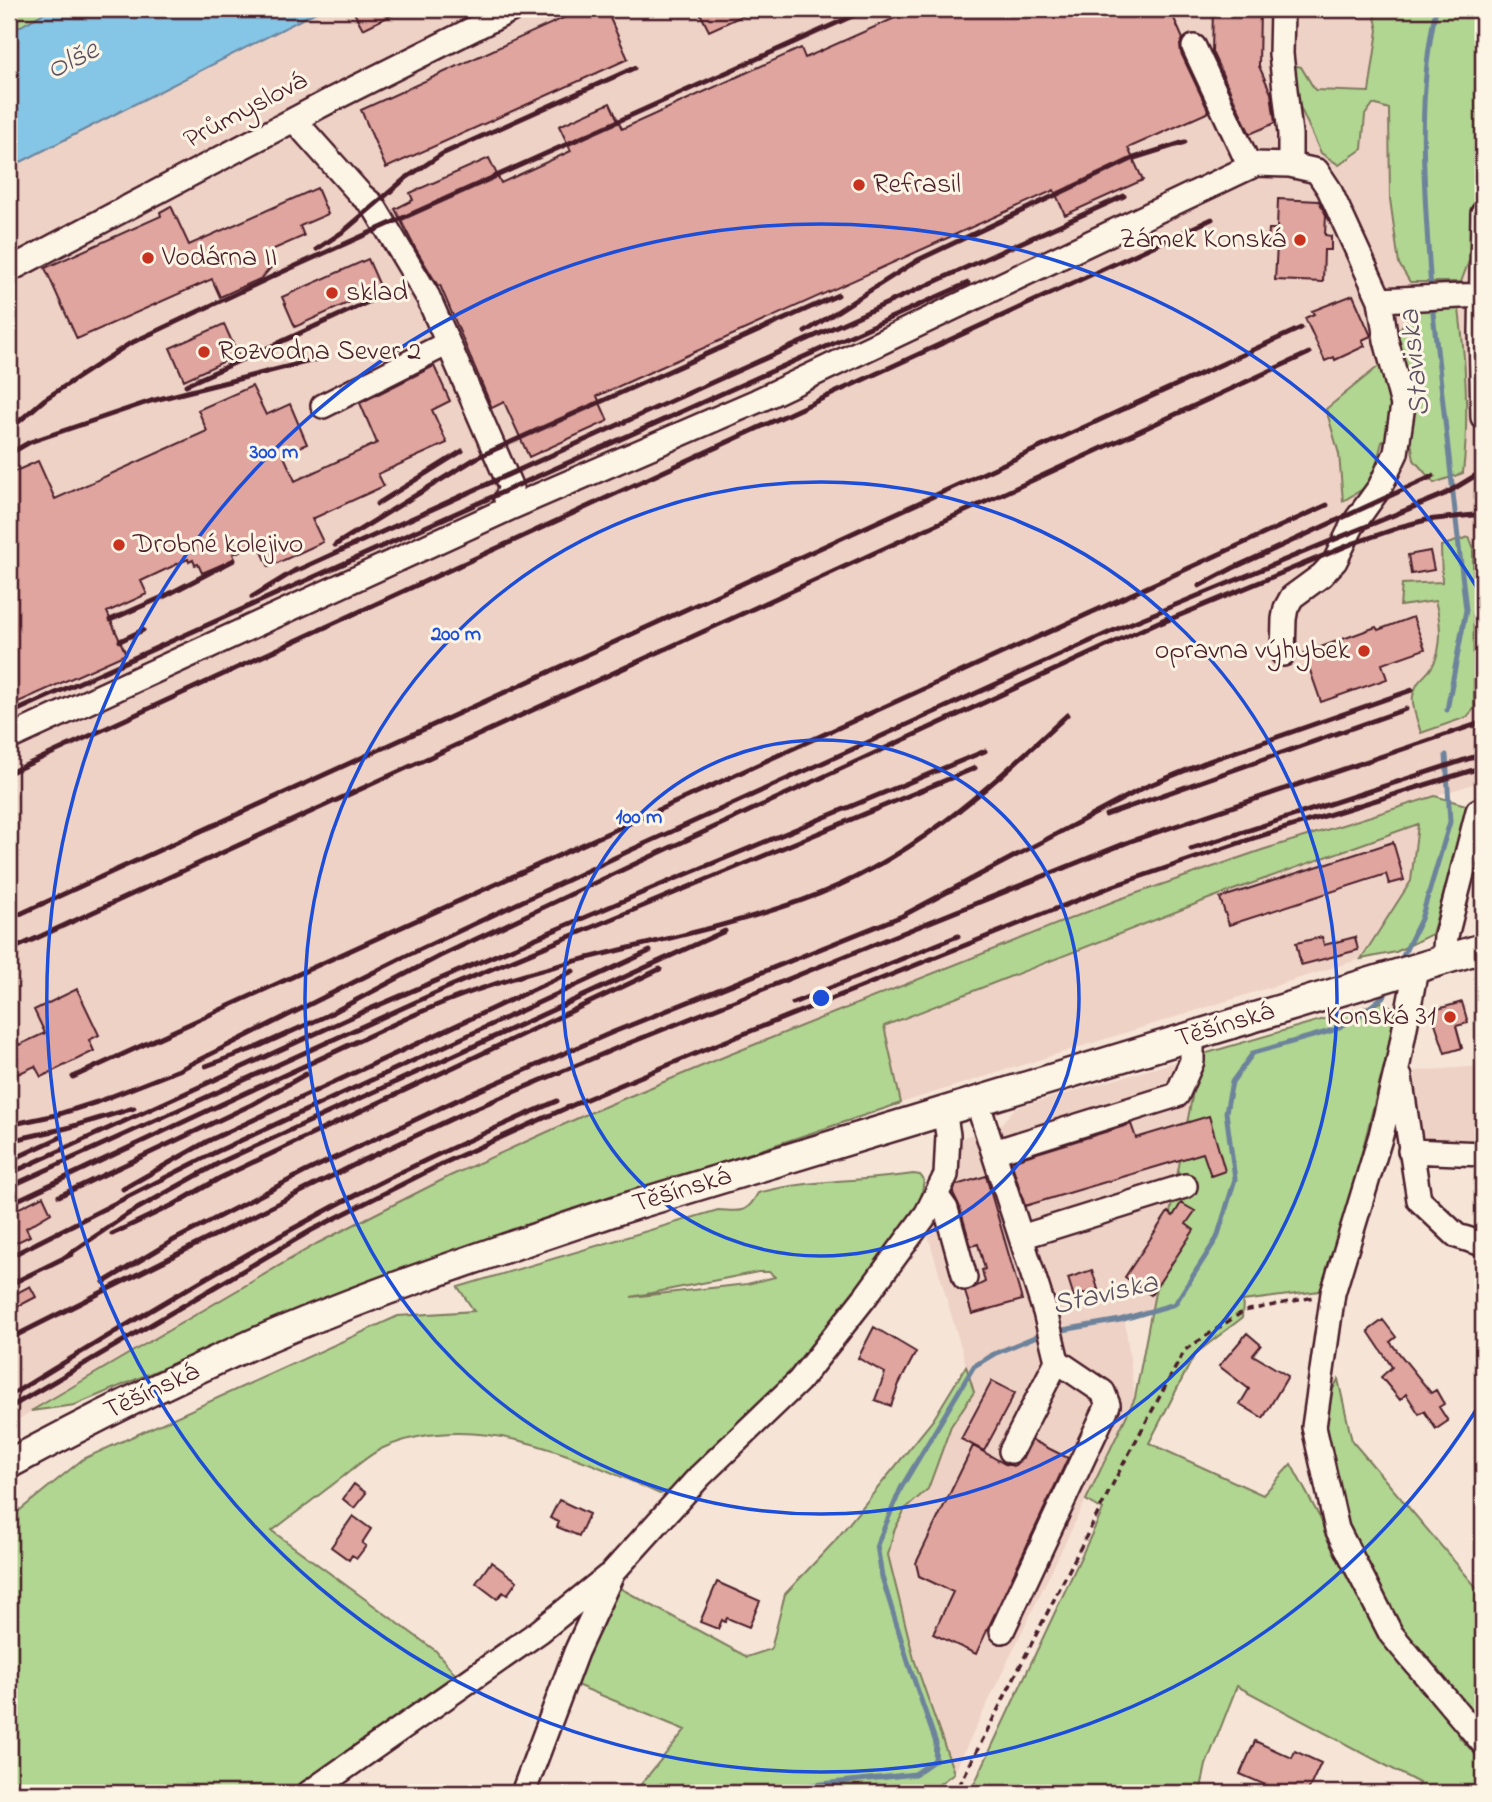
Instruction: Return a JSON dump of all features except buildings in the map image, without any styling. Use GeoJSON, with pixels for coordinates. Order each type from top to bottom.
{"type":"FeatureCollection","features":[{"type":"Feature","properties":{"kind":"main road","name":"Těšínská"},"geometry":{"type":"LineString","coordinates":[[9,1464],[73,1429],[249,1346],[380,1294],[618,1210],[1483,947]]}},
{"type":"Feature","properties":{"kind":"street","name":"Průmyslová"},"geometry":{"type":"LineString","coordinates":[[9,270],[294,120],[513,9]]}},
{"type":"Feature","properties":{"kind":"street"},"geometry":{"type":"LineString","coordinates":[[1282,9],[1281,54],[1290,134],[1290,165]]}},
{"type":"Feature","properties":{"kind":"street"},"geometry":{"type":"LineString","coordinates":[[1194,47],[1250,167]]}},
{"type":"Feature","properties":{"kind":"street"},"geometry":{"type":"LineString","coordinates":[[294,120],[373,205],[428,297],[511,488],[506,499],[510,508]]}},
{"type":"Feature","properties":{"kind":"street"},"geometry":{"type":"LineString","coordinates":[[9,738],[510,508],[757,401],[1256,164],[1290,165],[1317,171],[1329,189],[1380,300],[1386,340],[1404,405],[1396,453],[1380,487],[1352,526],[1335,561],[1322,575],[1292,597],[1286,608],[1283,654]]}},
{"type":"Feature","properties":{"kind":"street"},"geometry":{"type":"LineString","coordinates":[[1483,213],[1483,416]]}},
{"type":"Feature","properties":{"kind":"street"},"geometry":{"type":"LineString","coordinates":[[1380,300],[1481,295]]}},
{"type":"Feature","properties":{"kind":"street"},"geometry":{"type":"LineString","coordinates":[[323,406],[448,343]]}},
{"type":"Feature","properties":{"kind":"street"},"geometry":{"type":"LineString","coordinates":[[1444,960],[1446,936],[1478,811],[1483,810]]}},
{"type":"Feature","properties":{"kind":"street"},"geometry":{"type":"LineString","coordinates":[[1416,969],[1381,1135],[1333,1293],[1314,1427],[1337,1529],[1391,1634],[1483,1743]]}},
{"type":"Feature","properties":{"kind":"street"},"geometry":{"type":"LineString","coordinates":[[994,1152],[1177,1095],[1192,1060],[1192,1036]]}},
{"type":"Feature","properties":{"kind":"street"},"geometry":{"type":"LineString","coordinates":[[1398,1064],[1419,1200],[1457,1236],[1483,1244]]}},
{"type":"Feature","properties":{"kind":"street"},"geometry":{"type":"LineString","coordinates":[[977,1101],[1045,1312],[1055,1354],[1011,1451]]}},
{"type":"Feature","properties":{"kind":"street"},"geometry":{"type":"LineString","coordinates":[[309,1793],[540,1631],[613,1572],[700,1476],[799,1381],[927,1213],[946,1175],[948,1135],[944,1110]]}},
{"type":"Feature","properties":{"kind":"street"},"geometry":{"type":"LineString","coordinates":[[1410,1151],[1483,1154]]}},
{"type":"Feature","properties":{"kind":"street"},"geometry":{"type":"LineString","coordinates":[[1021,1237],[1185,1186]]}},
{"type":"Feature","properties":{"kind":"street"},"geometry":{"type":"LineString","coordinates":[[936,1195],[946,1209],[965,1278]]}},
{"type":"Feature","properties":{"kind":"street"},"geometry":{"type":"LineString","coordinates":[[1002,1631],[1108,1405],[1103,1392],[1055,1354]]}},
{"type":"Feature","properties":{"kind":"street"},"geometry":{"type":"LineString","coordinates":[[523,1793],[576,1652],[613,1572]]}},
{"type":"Feature","properties":{"kind":"path"},"geometry":{"type":"LineString","coordinates":[[948,1793],[959,1786],[1120,1470],[1185,1350],[1244,1311],[1333,1293]]}},
{"type":"Feature","properties":{"kind":"path"},"geometry":{"type":"LineString","coordinates":[[959,1786],[961,1793]]}},
{"type":"Feature","properties":{"kind":"shaded area"},"geometry":{"type":"Polygon","coordinates":[[[325,9],[1483,9],[1483,781],[1262,850],[1117,900],[587,1114],[450,1176],[319,1243],[9,1425],[9,168],[325,9]]]}},
{"type":"Feature","properties":{"kind":"shaded area"},"geometry":{"type":"Polygon","coordinates":[[[1419,824],[1411,881],[1361,959],[901,1103],[884,1026],[1211,898],[1419,824]]]}},
{"type":"Feature","properties":{"kind":"shaded area"},"geometry":{"type":"Polygon","coordinates":[[[1200,1055],[1174,1298],[1125,1321],[1135,1398],[954,1773],[914,1659],[888,1555],[894,1531],[905,1509],[928,1489],[951,1426],[974,1392],[926,1229],[958,1139],[1000,1125],[1015,1108],[1200,1055]]]}},
{"type":"Feature","properties":{"kind":"shaded area"},"geometry":{"type":"Polygon","coordinates":[[[1483,1066],[1483,1150],[1419,1143],[1415,1071],[1483,1066]]]}},
{"type":"Feature","properties":{"kind":"green space"},"geometry":{"type":"Polygon","coordinates":[[[9,9],[51,9],[9,33],[9,9]]]}},
{"type":"Feature","properties":{"kind":"green space"},"geometry":{"type":"Polygon","coordinates":[[[1373,9],[1475,9],[1483,102],[1470,258],[1461,282],[1410,282],[1399,264],[1390,199],[1389,109],[1373,104],[1365,115],[1362,149],[1339,165],[1321,153],[1300,107],[1288,64],[1301,67],[1315,90],[1369,92],[1378,30],[1373,9]]]}},
{"type":"Feature","properties":{"kind":"green space"},"geometry":{"type":"Polygon","coordinates":[[[1415,309],[1459,309],[1466,391],[1463,473],[1434,483],[1414,460],[1408,422],[1382,442],[1371,484],[1343,501],[1339,454],[1326,409],[1396,352],[1398,331],[1415,309]]]}},
{"type":"Feature","properties":{"kind":"green space"},"geometry":{"type":"Polygon","coordinates":[[[1469,537],[1473,546],[1474,709],[1467,717],[1421,733],[1413,696],[1419,681],[1436,658],[1440,642],[1439,617],[1435,601],[1400,606],[1402,584],[1442,582],[1441,546],[1469,537]]]}},
{"type":"Feature","properties":{"kind":"green space"},"geometry":{"type":"Polygon","coordinates":[[[1435,796],[1469,806],[1432,934],[1396,952],[1361,959],[1411,881],[1418,824],[1211,898],[884,1026],[901,1103],[374,1279],[75,1405],[31,1411],[318,1243],[450,1176],[587,1114],[1117,900],[1262,850],[1435,796]]]}},
{"type":"Feature","properties":{"kind":"green space"},"geometry":{"type":"Polygon","coordinates":[[[1382,1002],[1398,1010],[1327,1290],[1243,1301],[1242,1318],[1195,1354],[1149,1443],[1263,1495],[1291,1464],[1325,1527],[1324,1408],[1338,1379],[1352,1441],[1483,1595],[1483,1747],[1459,1737],[1483,1762],[1483,1793],[1414,1793],[1419,1783],[1237,1686],[1206,1765],[1200,1793],[970,1793],[1103,1510],[1086,1500],[1135,1398],[1200,1055],[1382,1002]]]}},
{"type":"Feature","properties":{"kind":"green space"},"geometry":{"type":"Polygon","coordinates":[[[913,1174],[920,1175],[924,1180],[915,1218],[800,1362],[676,1489],[660,1494],[559,1452],[488,1435],[453,1433],[418,1437],[383,1448],[363,1460],[272,1531],[436,1651],[460,1680],[298,1793],[9,1793],[9,1519],[83,1459],[398,1316],[474,1311],[458,1287],[718,1210],[742,1210],[750,1205],[758,1193],[777,1188],[913,1174]],[[769,1272],[631,1297],[747,1284],[775,1277],[769,1272]]]}},
{"type":"Feature","properties":{"kind":"green space"},"geometry":{"type":"Polygon","coordinates":[[[966,1366],[974,1392],[951,1426],[928,1489],[905,1509],[894,1531],[888,1555],[914,1659],[954,1773],[930,1791],[931,1793],[634,1793],[685,1730],[574,1684],[616,1586],[747,1657],[771,1649],[785,1594],[834,1542],[933,1420],[966,1366]]]}},
{"type":"Feature","properties":{"kind":"water","name":"Olše"},"geometry":{"type":"Polygon","coordinates":[[[51,9],[322,9],[9,168],[9,33],[51,9]]]}},
{"type":"Feature","properties":{"kind":"waterway","name":"Staviska"},"geometry":{"type":"LineString","coordinates":[[1431,291],[1423,149],[1426,79],[1436,9]]}},
{"type":"Feature","properties":{"kind":"waterway","name":"Staviska"},"geometry":{"type":"LineString","coordinates":[[1432,304],[1466,610],[1447,710]]}},
{"type":"Feature","properties":{"kind":"waterway","name":"Staviska"},"geometry":{"type":"LineString","coordinates":[[1400,962],[1421,919],[1450,822],[1446,755]]}},
{"type":"Feature","properties":{"kind":"waterway","name":"Staviska"},"geometry":{"type":"LineString","coordinates":[[1057,1331],[1120,1320],[1175,1304],[1217,1238],[1235,1179],[1226,1112],[1232,1082],[1253,1053],[1334,1030],[1385,995],[1388,987]]}},
{"type":"Feature","properties":{"kind":"waterway","name":"Staviska"},"geometry":{"type":"LineString","coordinates":[[778,1793],[794,1787],[915,1774],[935,1760],[936,1743],[882,1577],[877,1545],[901,1488],[974,1366],[994,1354],[1044,1333]]}},
{"type":"Feature","properties":{"kind":"railway"},"geometry":{"type":"LineString","coordinates":[[9,430],[45,399],[129,344],[280,273],[868,9]]}},
{"type":"Feature","properties":{"kind":"railway"},"geometry":{"type":"LineString","coordinates":[[317,249],[344,231],[406,178],[442,154],[634,68]]}},
{"type":"Feature","properties":{"kind":"railway"},"geometry":{"type":"LineString","coordinates":[[805,332],[918,260],[1134,158],[1185,142]]}},
{"type":"Feature","properties":{"kind":"railway"},"geometry":{"type":"LineString","coordinates":[[289,574],[1124,196]]}},
{"type":"Feature","properties":{"kind":"railway"},"geometry":{"type":"LineString","coordinates":[[9,773],[1212,219]]}},
{"type":"Feature","properties":{"kind":"railway"},"geometry":{"type":"LineString","coordinates":[[9,714],[968,283]]}},
{"type":"Feature","properties":{"kind":"railway"},"geometry":{"type":"LineString","coordinates":[[335,545],[478,457],[838,295]]}},
{"type":"Feature","properties":{"kind":"railway"},"geometry":{"type":"LineString","coordinates":[[186,385],[379,297]]}},
{"type":"Feature","properties":{"kind":"railway"},"geometry":{"type":"LineString","coordinates":[[9,919],[1301,328]]}},
{"type":"Feature","properties":{"kind":"railway"},"geometry":{"type":"LineString","coordinates":[[15,948],[1309,353]]}},
{"type":"Feature","properties":{"kind":"railway"},"geometry":{"type":"LineString","coordinates":[[9,454],[30,442],[151,401],[322,358]]}},
{"type":"Feature","properties":{"kind":"railway"},"geometry":{"type":"LineString","coordinates":[[377,504],[462,451]]}},
{"type":"Feature","properties":{"kind":"railway"},"geometry":{"type":"LineString","coordinates":[[9,1125],[56,1115],[97,1102],[179,1070],[408,955],[631,850],[1117,629],[1445,494],[1483,471]]}},
{"type":"Feature","properties":{"kind":"railway"},"geometry":{"type":"LineString","coordinates":[[1199,586],[1433,476]]}},
{"type":"Feature","properties":{"kind":"railway"},"geometry":{"type":"LineString","coordinates":[[73,1077],[1327,505]]}},
{"type":"Feature","properties":{"kind":"railway"},"geometry":{"type":"LineString","coordinates":[[1399,527],[1426,520],[1483,514]]}},
{"type":"Feature","properties":{"kind":"railway"},"geometry":{"type":"LineString","coordinates":[[1161,623],[1354,543],[1407,525]]}},
{"type":"Feature","properties":{"kind":"railway"},"geometry":{"type":"LineString","coordinates":[[110,620],[165,596],[234,560]]}},
{"type":"Feature","properties":{"kind":"railway"},"geometry":{"type":"LineString","coordinates":[[252,597],[296,570]]}},
{"type":"Feature","properties":{"kind":"railway"},"geometry":{"type":"LineString","coordinates":[[206,1066],[255,1048],[326,1016],[440,956],[1167,618]]}},
{"type":"Feature","properties":{"kind":"railway"},"geometry":{"type":"LineString","coordinates":[[120,641],[143,630]]}},
{"type":"Feature","properties":{"kind":"railway"},"geometry":{"type":"LineString","coordinates":[[104,1282],[174,1240],[307,1171],[457,1100],[611,1033],[902,916],[1145,787],[1206,762],[1412,690]]}},
{"type":"Feature","properties":{"kind":"railway"},"geometry":{"type":"LineString","coordinates":[[1106,815],[1406,709]]}},
{"type":"Feature","properties":{"kind":"railway"},"geometry":{"type":"LineString","coordinates":[[9,1204],[456,998],[517,977],[763,913],[842,884],[878,865],[945,821],[976,797],[1067,715]]}},
{"type":"Feature","properties":{"kind":"railway"},"geometry":{"type":"LineString","coordinates":[[9,1339],[364,1160],[462,1114],[617,1048],[1131,841],[1483,722]]}},
{"type":"Feature","properties":{"kind":"railway"},"geometry":{"type":"LineString","coordinates":[[9,1174],[365,1011],[985,751]]}},
{"type":"Feature","properties":{"kind":"railway"},"geometry":{"type":"LineString","coordinates":[[1191,849],[1483,754]]}},
{"type":"Feature","properties":{"kind":"railway"},"geometry":{"type":"LineString","coordinates":[[9,1408],[312,1230],[444,1163],[582,1101],[1113,886],[1257,837],[1483,767]]}},
{"type":"Feature","properties":{"kind":"railway"},"geometry":{"type":"LineString","coordinates":[[9,1187],[453,985],[975,768]]}},
{"type":"Feature","properties":{"kind":"railway"},"geometry":{"type":"LineString","coordinates":[[62,1259],[128,1214],[221,1162],[725,931]]}},
{"type":"Feature","properties":{"kind":"railway"},"geometry":{"type":"LineString","coordinates":[[793,1003],[958,936]]}},
{"type":"Feature","properties":{"kind":"railway"},"geometry":{"type":"LineString","coordinates":[[9,1257],[216,1152],[650,951]]}},
{"type":"Feature","properties":{"kind":"railway"},"geometry":{"type":"LineString","coordinates":[[112,1234],[175,1204],[220,1178],[660,969]]}},
{"type":"Feature","properties":{"kind":"railway"},"geometry":{"type":"LineString","coordinates":[[123,1189],[208,1141],[573,971]]}},
{"type":"Feature","properties":{"kind":"railway"},"geometry":{"type":"LineString","coordinates":[[59,1196],[253,1104],[306,1074]]}},
{"type":"Feature","properties":{"kind":"railway"},"geometry":{"type":"LineString","coordinates":[[9,1396],[194,1285],[338,1204],[430,1158],[557,1101]]}},
{"type":"Feature","properties":{"kind":"railway"},"geometry":{"type":"LineString","coordinates":[[9,1141],[67,1128],[134,1108]]}},
{"type":"Feature","properties":{"kind":"railway"},"geometry":{"type":"LineString","coordinates":[[9,1161],[61,1137]]}},
{"type":"Feature","properties":{"kind":"railway"},"geometry":{"type":"LineString","coordinates":[[9,1285],[72,1254]]}},
{"type":"Feature","properties":{"kind":"place","name":"Refrasil"},"geometry":{"type":"Point","coordinates":[859,185]}},
{"type":"Feature","properties":{"kind":"place","name":"Zámek Konská"},"geometry":{"type":"Point","coordinates":[1300,240]}},
{"type":"Feature","properties":{"kind":"place","name":"Vodárna II"},"geometry":{"type":"Point","coordinates":[148,258]}},
{"type":"Feature","properties":{"kind":"place","name":"sklad"},"geometry":{"type":"Point","coordinates":[332,293]}},
{"type":"Feature","properties":{"kind":"place","name":"Rozvodna Sever 2"},"geometry":{"type":"Point","coordinates":[204,352]}},
{"type":"Feature","properties":{"kind":"place","name":"Drobné kolejivo"},"geometry":{"type":"Point","coordinates":[119,545]}},
{"type":"Feature","properties":{"kind":"place","name":"opravna výhybek"},"geometry":{"type":"Point","coordinates":[1364,651]}},
{"type":"Feature","properties":{"kind":"place","name":"Konská 31"},"geometry":{"type":"Point","coordinates":[1450,1017]}}]}
